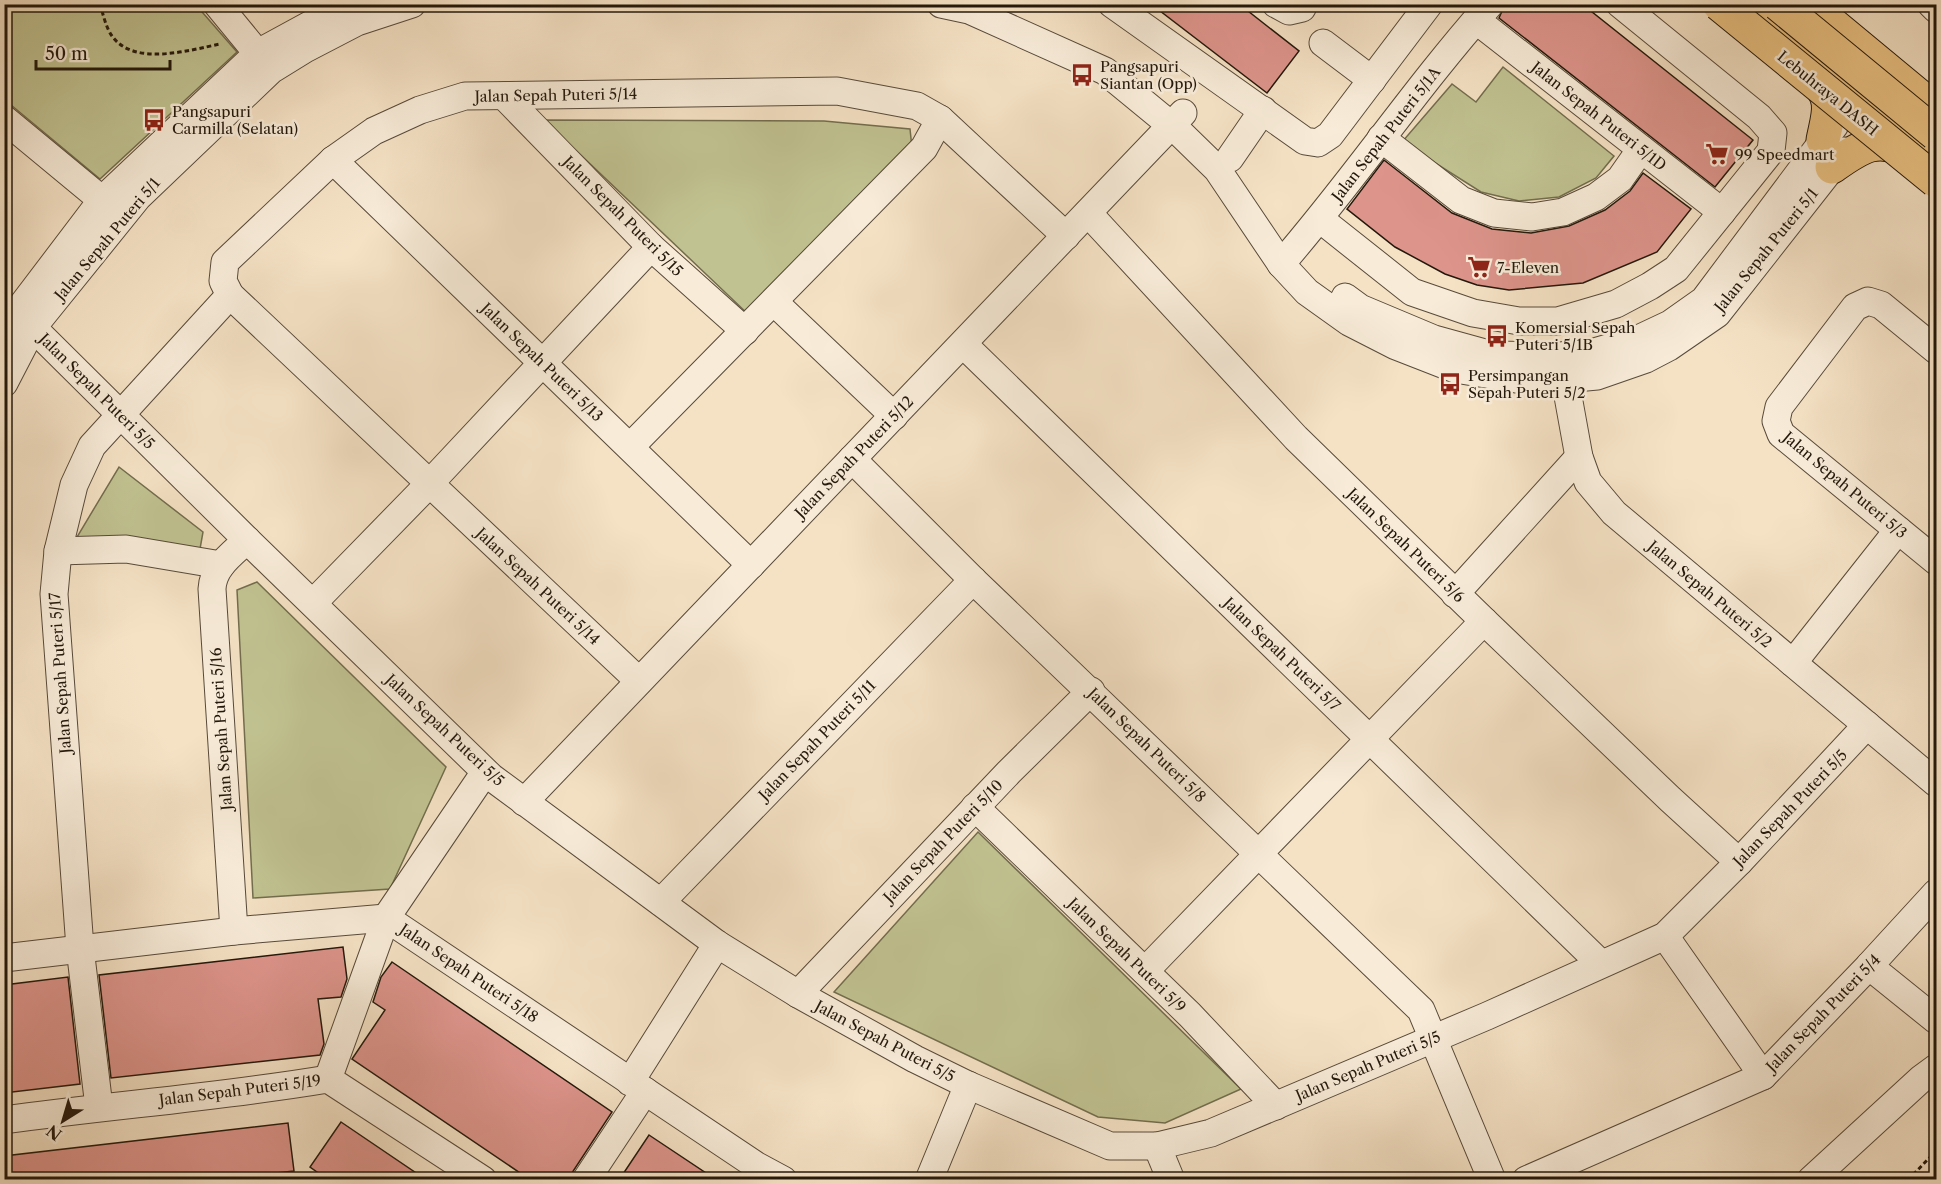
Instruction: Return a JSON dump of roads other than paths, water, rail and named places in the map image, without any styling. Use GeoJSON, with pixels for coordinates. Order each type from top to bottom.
{"type":"FeatureCollection","features":[{"type":"Feature","properties":{"kind":"main road","name":"Lebuhraya DASH"},"geometry":{"type":"LineString","coordinates":[[1719,4],[1936,181]]}},
{"type":"Feature","properties":{"kind":"main road"},"geometry":{"type":"LineString","coordinates":[[1787,4],[1860,65],[1869,98]]}},
{"type":"Feature","properties":{"kind":"main road"},"geometry":{"type":"LineString","coordinates":[[1808,4],[1936,110]]}},
{"type":"Feature","properties":{"kind":"main road"},"geometry":{"type":"LineString","coordinates":[[1760,7],[1869,98],[1936,160]]}},
{"type":"Feature","properties":{"kind":"main road"},"geometry":{"type":"LineString","coordinates":[[1760,7],[1936,134]]}},
{"type":"Feature","properties":{"kind":"main road"},"geometry":{"type":"LineString","coordinates":[[1760,7],[1820,83],[1828,99],[1828,154],[1878,144],[1900,148],[1936,171]]}},
{"type":"Feature","properties":{"kind":"main road"},"geometry":{"type":"LineString","coordinates":[[1869,98],[1892,97],[1936,127]]}},
{"type":"Feature","properties":{"kind":"street"},"geometry":{"type":"LineString","coordinates":[[217,4],[258,54]]}},
{"type":"Feature","properties":{"kind":"street"},"geometry":{"type":"LineString","coordinates":[[4,336],[25,319],[102,200],[258,54],[348,4]]}},
{"type":"Feature","properties":{"kind":"street","name":"Jalan Sepah Puteri 5/1"},"geometry":{"type":"LineString","coordinates":[[4,383],[25,319],[138,197],[258,54],[305,49],[357,22],[412,4]]}},
{"type":"Feature","properties":{"kind":"street"},"geometry":{"type":"LineString","coordinates":[[941,4],[969,10],[1105,71],[1178,119],[1230,158],[1287,257]]}},
{"type":"Feature","properties":{"kind":"street"},"geometry":{"type":"LineString","coordinates":[[1001,4],[1113,57],[1178,119],[1287,257],[1360,308],[1434,339],[1492,355],[1562,367],[1591,353],[1636,340],[1670,324],[1704,300],[1828,154],[1869,98]]}},
{"type":"Feature","properties":{"kind":"street"},"geometry":{"type":"LineString","coordinates":[[1112,4],[1305,141],[1318,143],[1330,135],[1429,4]]}},
{"type":"Feature","properties":{"kind":"street"},"geometry":{"type":"LineString","coordinates":[[1276,4],[1289,11],[1302,8],[1304,4]]}},
{"type":"Feature","properties":{"kind":"street"},"geometry":{"type":"LineString","coordinates":[[1320,219],[1412,292],[1473,313],[1519,321],[1558,321],[1616,304],[1676,269],[1771,151],[1773,133],[1760,117],[1620,4]]}},
{"type":"Feature","properties":{"kind":"street"},"geometry":{"type":"LineString","coordinates":[[1931,4],[1936,9]]}},
{"type":"Feature","properties":{"kind":"street","name":"Jalan Sepah Puteri 5/1D"},"geometry":{"type":"LineString","coordinates":[[1483,12],[1641,149],[1722,212]]}},
{"type":"Feature","properties":{"kind":"street","name":"Jalan Sepah Puteri 5/1A"},"geometry":{"type":"LineString","coordinates":[[1287,257],[1320,219],[1381,138],[1483,12]]}},
{"type":"Feature","properties":{"kind":"street"},"geometry":{"type":"LineString","coordinates":[[1323,43],[1372,80]]}},
{"type":"Feature","properties":{"kind":"street","name":"Jalan Sepah Puteri 5/14"},"geometry":{"type":"LineString","coordinates":[[639,681],[230,295],[223,281],[225,262],[333,160],[374,131],[420,110],[465,96],[837,91],[917,106],[940,119],[1066,236]]}},
{"type":"Feature","properties":{"kind":"street","name":"Jalan Sepah Puteri 5/15"},"geometry":{"type":"LineString","coordinates":[[504,96],[651,247],[745,331]]}},
{"type":"Feature","properties":{"kind":"street"},"geometry":{"type":"LineString","coordinates":[[1230,158],[1263,110]]}},
{"type":"Feature","properties":{"kind":"street"},"geometry":{"type":"LineString","coordinates":[[4,119],[102,200]]}},
{"type":"Feature","properties":{"kind":"street"},"geometry":{"type":"LineString","coordinates":[[630,447],[924,148],[940,119]]}},
{"type":"Feature","properties":{"kind":"street","name":"Jalan Sepah Puteri 5/12"},"geometry":{"type":"LineString","coordinates":[[524,801],[1178,119]]}},
{"type":"Feature","properties":{"kind":"street"},"geometry":{"type":"LineString","coordinates":[[1381,138],[1461,200],[1494,213],[1532,217],[1563,212],[1596,196],[1620,179],[1641,149]]}},
{"type":"Feature","properties":{"kind":"street","name":"Jalan Sepah Puteri 5/13"},"geometry":{"type":"LineString","coordinates":[[333,160],[751,564]]}},
{"type":"Feature","properties":{"kind":"street","name":"Jalan Sepah Puteri 5/6"},"geometry":{"type":"LineString","coordinates":[[1088,213],[1296,438],[1455,594],[1670,799],[1739,861]]}},
{"type":"Feature","properties":{"kind":"street"},"geometry":{"type":"LineString","coordinates":[[313,603],[430,483],[651,247]]}},
{"type":"Feature","properties":{"kind":"street","name":"Jalan Sepah Puteri 5/17"},"geometry":{"type":"LineString","coordinates":[[99,1107],[81,948],[54,594],[58,551],[74,485],[92,446],[230,295]]}},
{"type":"Feature","properties":{"kind":"street","name":"Jalan Sepah Puteri 5/3"},"geometry":{"type":"LineString","coordinates":[[1936,350],[1881,305],[1868,301],[1856,307],[1779,407],[1776,421],[1780,434],[1936,561]]}},
{"type":"Feature","properties":{"kind":"street"},"geometry":{"type":"LineString","coordinates":[[774,302],[894,416]]}},
{"type":"Feature","properties":{"kind":"street","name":"Jalan Sepah Puteri 5/5"},"geometry":{"type":"LineString","coordinates":[[25,319],[485,772],[717,944],[798,994],[915,1059],[968,1085],[1110,1146],[1157,1146],[1211,1134],[1665,936],[1867,725]]}},
{"type":"Feature","properties":{"kind":"street","name":"Jalan Sepah Puteri 5/7"},"geometry":{"type":"LineString","coordinates":[[963,344],[1601,964]]}},
{"type":"Feature","properties":{"kind":"street","name":"Jalan Sepah Puteri 5/2"},"geometry":{"type":"LineString","coordinates":[[1562,367],[1579,457],[1588,482],[1614,513],[1936,783]]}},
{"type":"Feature","properties":{"kind":"street"},"geometry":{"type":"LineString","coordinates":[[1455,594],[1579,457]]}},
{"type":"Feature","properties":{"kind":"street","name":"Jalan Sepah Puteri 5/8"},"geometry":{"type":"LineString","coordinates":[[852,459],[973,580],[1421,1010],[1492,1179]]}},
{"type":"Feature","properties":{"kind":"street"},"geometry":{"type":"LineString","coordinates":[[1793,663],[1898,530]]}},
{"type":"Feature","properties":{"kind":"street","name":"Jalan Sepah Puteri 5/16"},"geometry":{"type":"LineString","coordinates":[[234,931],[212,589],[213,577],[221,565],[247,540]]}},
{"type":"Feature","properties":{"kind":"street"},"geometry":{"type":"LineString","coordinates":[[58,551],[126,549],[221,565]]}},
{"type":"Feature","properties":{"kind":"street","name":"Jalan Sepah Puteri 5/11"},"geometry":{"type":"LineString","coordinates":[[661,902],[973,580]]}},
{"type":"Feature","properties":{"kind":"street"},"geometry":{"type":"LineString","coordinates":[[1144,971],[1484,621]]}},
{"type":"Feature","properties":{"kind":"street","name":"Jalan Sepah Puteri 5/10"},"geometry":{"type":"LineString","coordinates":[[798,994],[975,807],[1091,691]]}},
{"type":"Feature","properties":{"kind":"street"},"geometry":{"type":"LineString","coordinates":[[328,1079],[386,918],[485,772]]}},
{"type":"Feature","properties":{"kind":"street","name":"Jalan Sepah Puteri 5/9"},"geometry":{"type":"LineString","coordinates":[[975,807],[1190,1015],[1276,1106]]}},
{"type":"Feature","properties":{"kind":"street","name":"Jalan Sepah Puteri 5/4"},"geometry":{"type":"LineString","coordinates":[[1526,1179],[1762,1076],[1936,893]]}},
{"type":"Feature","properties":{"kind":"street","name":"Jalan Sepah Puteri 5/18"},"geometry":{"type":"LineString","coordinates":[[4,958],[234,931],[386,918],[757,1166],[783,1179]]}},
{"type":"Feature","properties":{"kind":"street"},"geometry":{"type":"LineString","coordinates":[[1665,936],[1762,1076]]}},
{"type":"Feature","properties":{"kind":"street"},"geometry":{"type":"LineString","coordinates":[[586,1179],[717,944]]}},
{"type":"Feature","properties":{"kind":"street"},"geometry":{"type":"LineString","coordinates":[[1869,966],[1936,1020]]}},
{"type":"Feature","properties":{"kind":"street"},"geometry":{"type":"LineString","coordinates":[[1811,1179],[1936,1068]]}},
{"type":"Feature","properties":{"kind":"street","name":"Jalan Sepah Puteri 5/19"},"geometry":{"type":"LineString","coordinates":[[4,1120],[288,1086],[328,1079],[483,1179]]}},
{"type":"Feature","properties":{"kind":"street"},"geometry":{"type":"LineString","coordinates":[[929,1179],[968,1085]]}},
{"type":"Feature","properties":{"kind":"street"},"geometry":{"type":"LineString","coordinates":[[1157,1146],[1171,1179]]}},
{"type":"Feature","properties":{"kind":"place","name":"Pangsapuri Siantan (Opp)"},"geometry":{"type":"Point","coordinates":[1082,75]}},
{"type":"Feature","properties":{"kind":"place","name":"Pangsapuri Carmilla (Selatan)"},"geometry":{"type":"Point","coordinates":[154,120]}},
{"type":"Feature","properties":{"kind":"place","name":"99 Speedmart"},"geometry":{"type":"Point","coordinates":[1717,154]}},
{"type":"Feature","properties":{"kind":"place","name":"7-Eleven"},"geometry":{"type":"Point","coordinates":[1479,267]}},
{"type":"Feature","properties":{"kind":"place","name":"Komersial Sepah Puteri 5/1B"},"geometry":{"type":"Point","coordinates":[1497,336]}},
{"type":"Feature","properties":{"kind":"place","name":"Persimpangan Sepah Puteri 5/2"},"geometry":{"type":"Point","coordinates":[1450,384]}}]}
